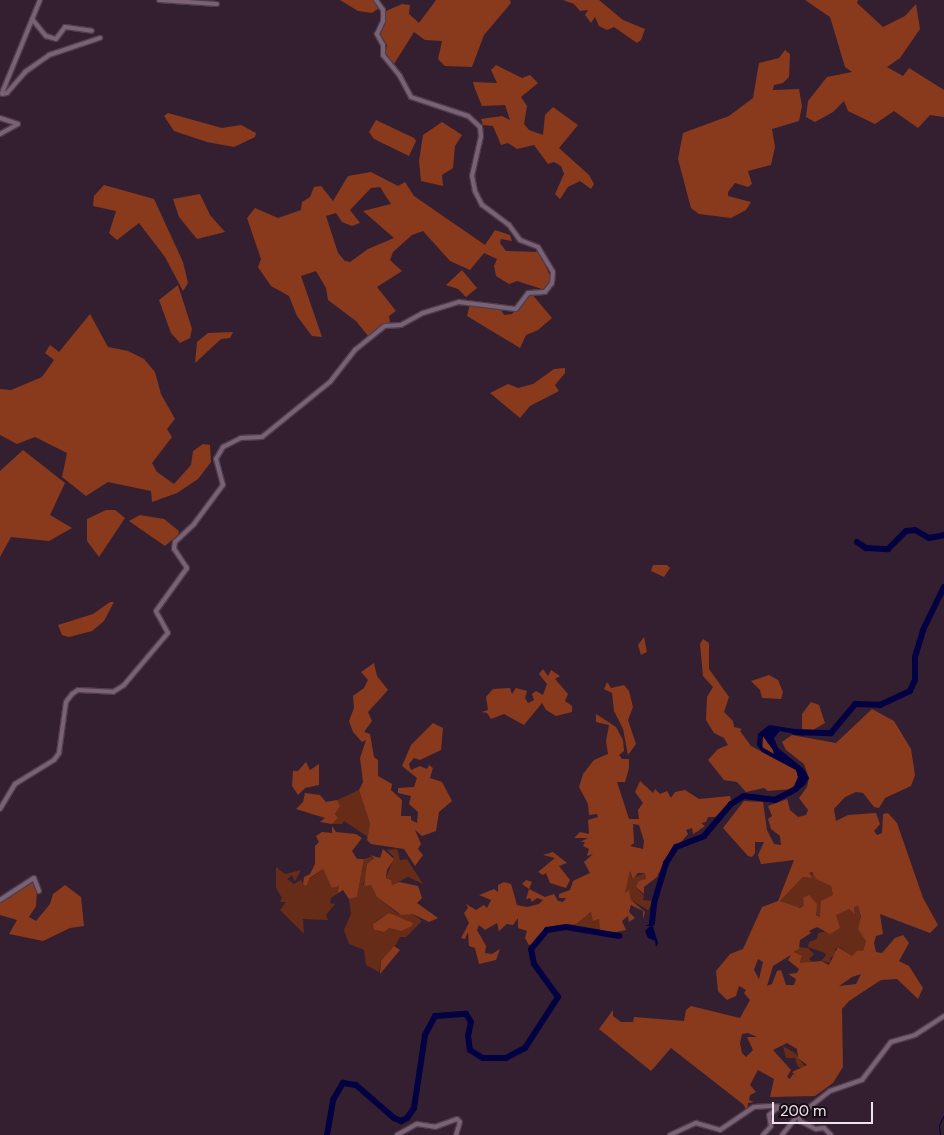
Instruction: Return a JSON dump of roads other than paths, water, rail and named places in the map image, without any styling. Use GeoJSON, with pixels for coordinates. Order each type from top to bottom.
{"type":"FeatureCollection","features":[{"type":"Feature","properties":{"kind":"street"},"geometry":{"type":"LineString","coordinates":[[1,94],[40,0]]}},
{"type":"Feature","properties":{"kind":"street"},"geometry":{"type":"LineString","coordinates":[[158,0],[217,4]]}},
{"type":"Feature","properties":{"kind":"street"},"geometry":{"type":"LineString","coordinates":[[0,809],[15,784],[54,760],[59,753],[66,702],[72,694],[78,690],[113,692],[124,685],[168,633],[156,611],[187,568],[174,549],[175,542],[194,524],[223,485],[216,460],[223,447],[241,438],[262,437],[330,382],[355,350],[385,326],[401,325],[423,313],[459,302],[516,309],[528,293],[545,292],[552,283],[553,272],[538,247],[520,240],[509,225],[482,205],[475,191],[472,176],[482,136],[480,127],[468,116],[411,97],[400,76],[383,55],[384,45],[377,34],[383,21],[383,10],[376,0]]}},
{"type":"Feature","properties":{"kind":"street"},"geometry":{"type":"LineString","coordinates":[[32,19],[46,36],[56,39],[65,27],[92,31]]}},
{"type":"Feature","properties":{"kind":"street"},"geometry":{"type":"LineString","coordinates":[[1,94],[7,93],[25,72],[49,55],[100,38]]}},
{"type":"Feature","properties":{"kind":"street"},"geometry":{"type":"LineString","coordinates":[[0,118],[18,124],[0,134]]}},
{"type":"Feature","properties":{"kind":"street"},"geometry":{"type":"LineString","coordinates":[[0,900],[34,878],[40,892]]}},
{"type":"Feature","properties":{"kind":"street"},"geometry":{"type":"LineString","coordinates":[[782,1135],[798,1115],[830,1091],[862,1080],[891,1042],[915,1035],[944,1016]]}},
{"type":"Feature","properties":{"kind":"street"},"geometry":{"type":"LineString","coordinates":[[670,1135],[696,1123],[720,1130],[754,1107],[779,1107],[796,1108],[800,1122],[816,1129],[824,1128],[831,1135]]}},
{"type":"Feature","properties":{"kind":"street"},"geometry":{"type":"LineString","coordinates":[[763,1135],[771,1126],[769,1115],[779,1107]]}},
{"type":"Feature","properties":{"kind":"street"},"geometry":{"type":"LineString","coordinates":[[397,1135],[416,1124],[436,1127],[457,1119],[460,1122],[456,1135]]}},
{"type":"Feature","properties":{"kind":"waterway"},"geometry":{"type":"LineString","coordinates":[[857,542],[866,548],[888,549],[906,531],[915,530],[929,538],[944,535]]}},
{"type":"Feature","properties":{"kind":"waterway"},"geometry":{"type":"LineString","coordinates":[[795,732],[831,733],[855,704],[880,705],[910,691],[915,680],[915,657],[923,630],[944,587]]}},
{"type":"Feature","properties":{"kind":"waterway"},"geometry":{"type":"LineString","coordinates":[[652,923],[654,903],[666,863],[676,847],[704,836],[731,804],[744,796],[775,800],[796,789]]}},
{"type":"Feature","properties":{"kind":"waterway"},"geometry":{"type":"LineString","coordinates":[[327,1135],[333,1100],[343,1083],[356,1085],[394,1118],[401,1121],[407,1118],[414,1108],[425,1035],[435,1016],[466,1014],[471,1022],[468,1036],[470,1050],[483,1058],[506,1058],[525,1048],[558,997],[534,964],[531,949],[547,930],[566,927],[619,936]]}},
{"type":"Feature","properties":{"kind":"waterway"},"geometry":{"type":"LineString","coordinates":[[940,1135],[939,1125],[944,1115]]}}]}
